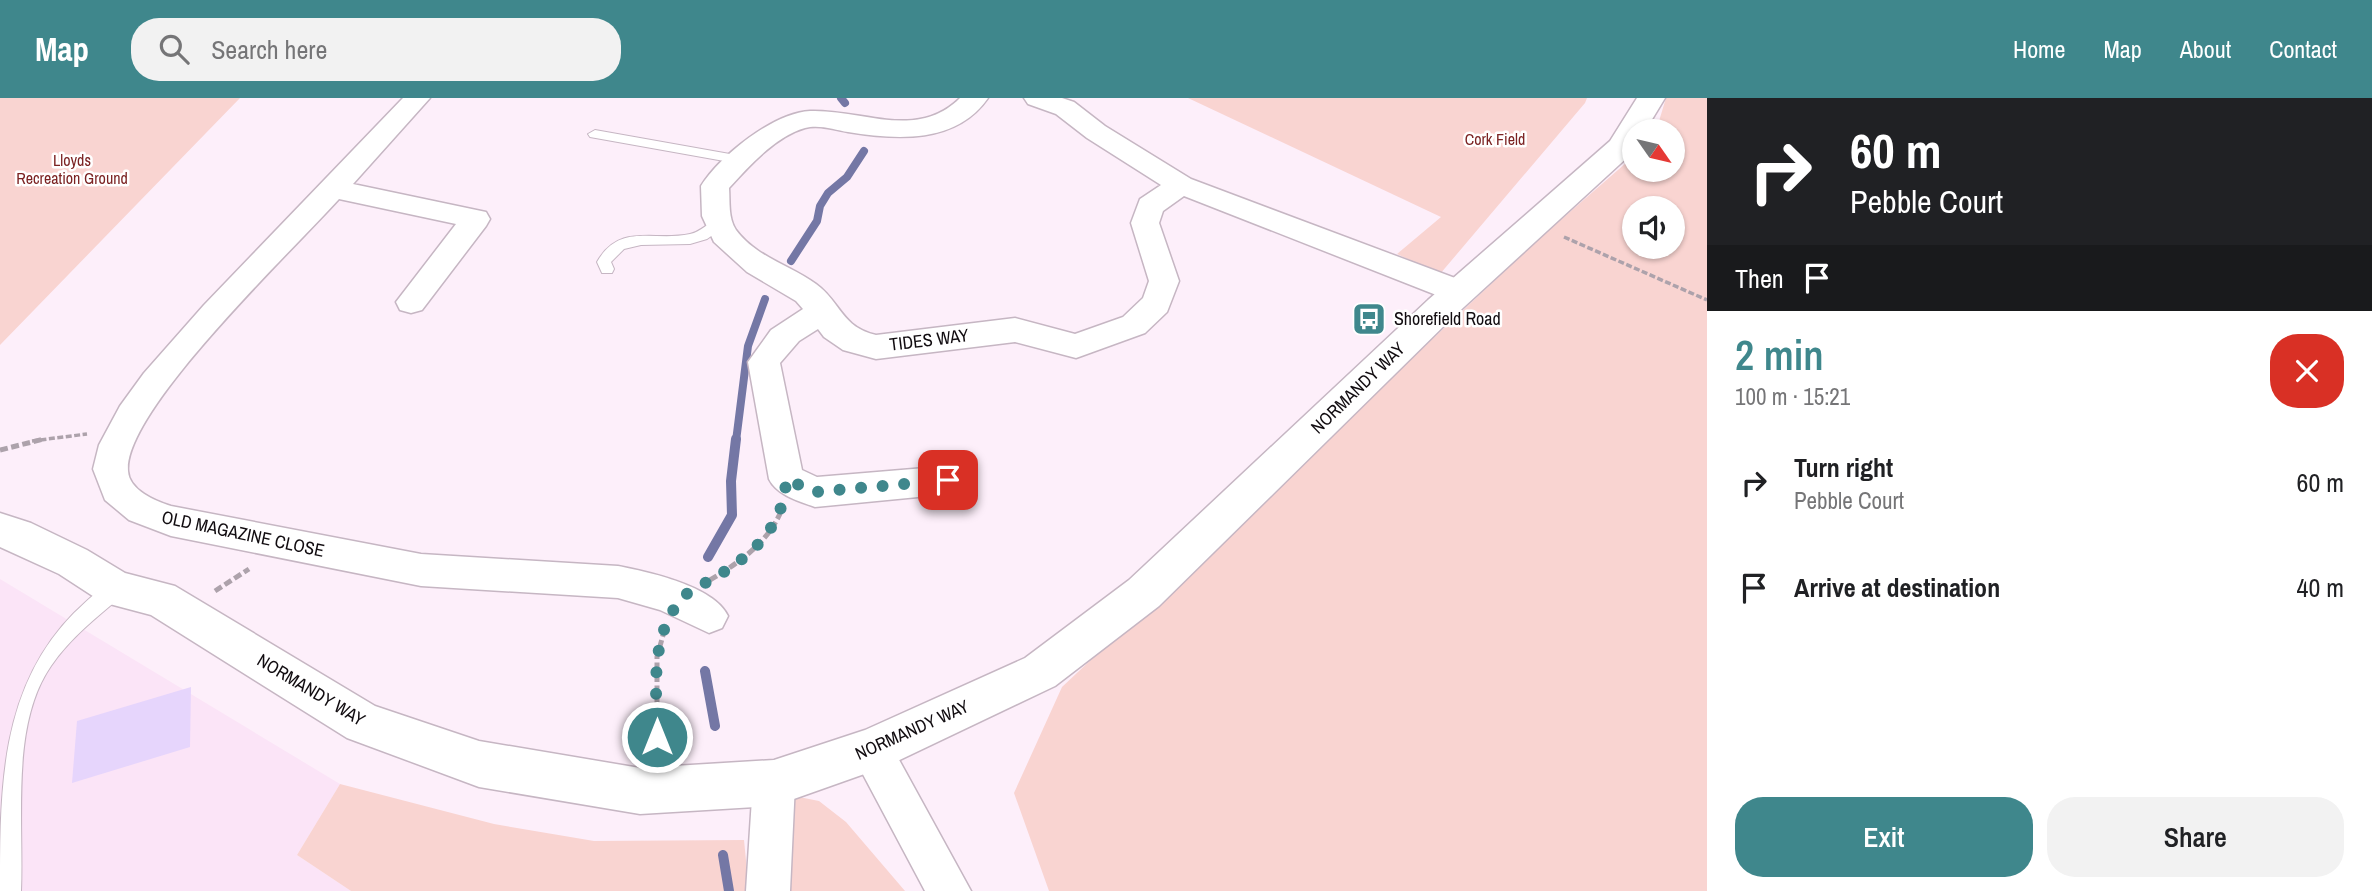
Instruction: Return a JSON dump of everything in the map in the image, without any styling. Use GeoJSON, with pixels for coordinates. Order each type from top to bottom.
{"type":"FeatureCollection","features":[{"type":"Feature","properties":{"kind":"street","name":"OLD MAGAZINE CLOSE"},"geometry":{"type":"LineString","coordinates":[[417,98],[199,332],[150,389],[120,435],[111,456],[113,484],[133,505],[171,521],[421,570],[618,583],[657,590],[680,599],[709,616]]}},
{"type":"Feature","properties":{"kind":"street"},"geometry":{"type":"LineString","coordinates":[[719,224],[716,216],[715,186],[741,160],[795,122],[818,119],[890,131],[920,130],[949,120],[968,108],[975,98]]}},
{"type":"Feature","properties":{"kind":"street"},"geometry":{"type":"LineString","coordinates":[[1037,98],[1065,108],[1096,132],[1181,185],[1460,292]]}},
{"type":"Feature","properties":{"kind":"street","name":"NORMANDY WAY"},"geometry":{"type":"LineString","coordinates":[[0,530],[17,535],[73,562],[116,589],[160,599],[363,723],[479,764],[640,791],[774,783],[871,750],[1040,672],[1144,593],[1460,292],[1621,147],[1651,98]]}},
{"type":"Feature","properties":{"kind":"street","name":"TIDES WAY"},"geometry":{"type":"LineString","coordinates":[[719,224],[724,235],[757,265],[807,293],[835,329],[854,342],[876,347],[1014,330],[1076,346],[1134,325],[1156,304],[1164,281],[1145,223],[1150,206],[1181,185]]}},
{"type":"Feature","properties":{"kind":"street"},"geometry":{"type":"LineString","coordinates":[[332,189],[476,219],[411,302]]}},
{"type":"Feature","properties":{"kind":"street"},"geometry":{"type":"LineString","coordinates":[[821,314],[794,326],[777,341],[764,362],[786,479],[815,492],[948,480]]}},
{"type":"Feature","properties":{"kind":"street"},"geometry":{"type":"LineString","coordinates":[[871,750],[949,891]]}},
{"type":"Feature","properties":{"kind":"street"},"geometry":{"type":"LineString","coordinates":[[768,891],[774,783]]}},
{"type":"Feature","properties":{"kind":"lane"},"geometry":{"type":"LineString","coordinates":[[595,134],[741,160]]}},
{"type":"Feature","properties":{"kind":"lane"},"geometry":{"type":"LineString","coordinates":[[607,269],[604,262],[607,253],[615,246],[640,240],[688,239],[703,235],[719,224]]}},
{"type":"Feature","properties":{"kind":"lane"},"geometry":{"type":"LineString","coordinates":[[10,891],[10,816],[19,720],[36,674],[66,633],[116,589]]}},
{"type":"Feature","properties":{"kind":"path"},"geometry":{"type":"LineString","coordinates":[[1536,224],[1608,259],[1707,300]]}},
{"type":"Feature","properties":{"kind":"path"},"geometry":{"type":"LineString","coordinates":[[0,450],[17,443],[58,436],[92,433],[120,435]]}},
{"type":"Feature","properties":{"kind":"path"},"geometry":{"type":"LineString","coordinates":[[658,790],[657,657],[662,635],[680,599],[745,556],[768,534],[780,514],[786,495],[786,479]]}},
{"type":"Feature","properties":{"kind":"path"},"geometry":{"type":"LineString","coordinates":[[184,613],[282,543]]}},
{"type":"Feature","properties":{"kind":"shaded area"},"geometry":{"type":"Polygon","coordinates":[[[0,579],[340,784],[297,855],[351,891],[0,891],[0,579]]]}},
{"type":"Feature","properties":{"kind":"green space","name":"Lloyds Recreation Ground"},"geometry":{"type":"Polygon","coordinates":[[[0,98],[240,98],[0,345],[0,98]]]}},
{"type":"Feature","properties":{"kind":"green space","name":"Cork Field"},"geometry":{"type":"Polygon","coordinates":[[[1188,98],[1587,98],[1440,274],[1397,254],[1441,217],[1188,98]]]}},
{"type":"Feature","properties":{"kind":"green space"},"geometry":{"type":"Polygon","coordinates":[[[1666,98],[1707,98],[1707,891],[1049,891],[1014,793],[1062,687],[1540,238],[1622,166],[1622,182],[1685,182],[1685,119],[1660,119],[1666,98]]]}},
{"type":"Feature","properties":{"kind":"green space"},"geometry":{"type":"Polygon","coordinates":[[[340,784],[494,824],[594,841],[744,840],[749,891],[351,891],[297,855],[340,784]]]}},
{"type":"Feature","properties":{"kind":"green space"},"geometry":{"type":"Polygon","coordinates":[[[794,796],[819,801],[846,822],[905,891],[787,891],[794,796]]]}},
{"type":"Feature","properties":{"kind":"building"},"geometry":{"type":"Polygon","coordinates":[[[191,687],[190,747],[72,783],[77,721],[191,687]]]}},
{"type":"Feature","properties":{"kind":"waterway"},"geometry":{"type":"LineString","coordinates":[[841,98],[845,103]]}},
{"type":"Feature","properties":{"kind":"waterway"},"geometry":{"type":"LineString","coordinates":[[791,261],[817,221],[820,206],[828,193],[847,177],[864,151]]}},
{"type":"Feature","properties":{"kind":"waterway"},"geometry":{"type":"LineString","coordinates":[[736,441],[748,346],[765,299]]}},
{"type":"Feature","properties":{"kind":"waterway"},"geometry":{"type":"LineString","coordinates":[[708,557],[732,515],[731,481],[736,439]]}},
{"type":"Feature","properties":{"kind":"waterway"},"geometry":{"type":"LineString","coordinates":[[705,671],[715,726]]}},
{"type":"Feature","properties":{"kind":"waterway"},"geometry":{"type":"LineString","coordinates":[[723,855],[729,891]]}},
{"type":"Feature","properties":{"kind":"place","name":"Shorefield Road"},"geometry":{"type":"Point","coordinates":[1369,319]}},
{"type":"Feature","properties":{"kind":"route"},"geometry":{"type":"LineString","coordinates":[[657,737],[657,657],[662,635],[672,613],[680,599],[718,576],[768,534],[780,514],[786,495],[786,479],[815,492],[948,480]]}}]}
